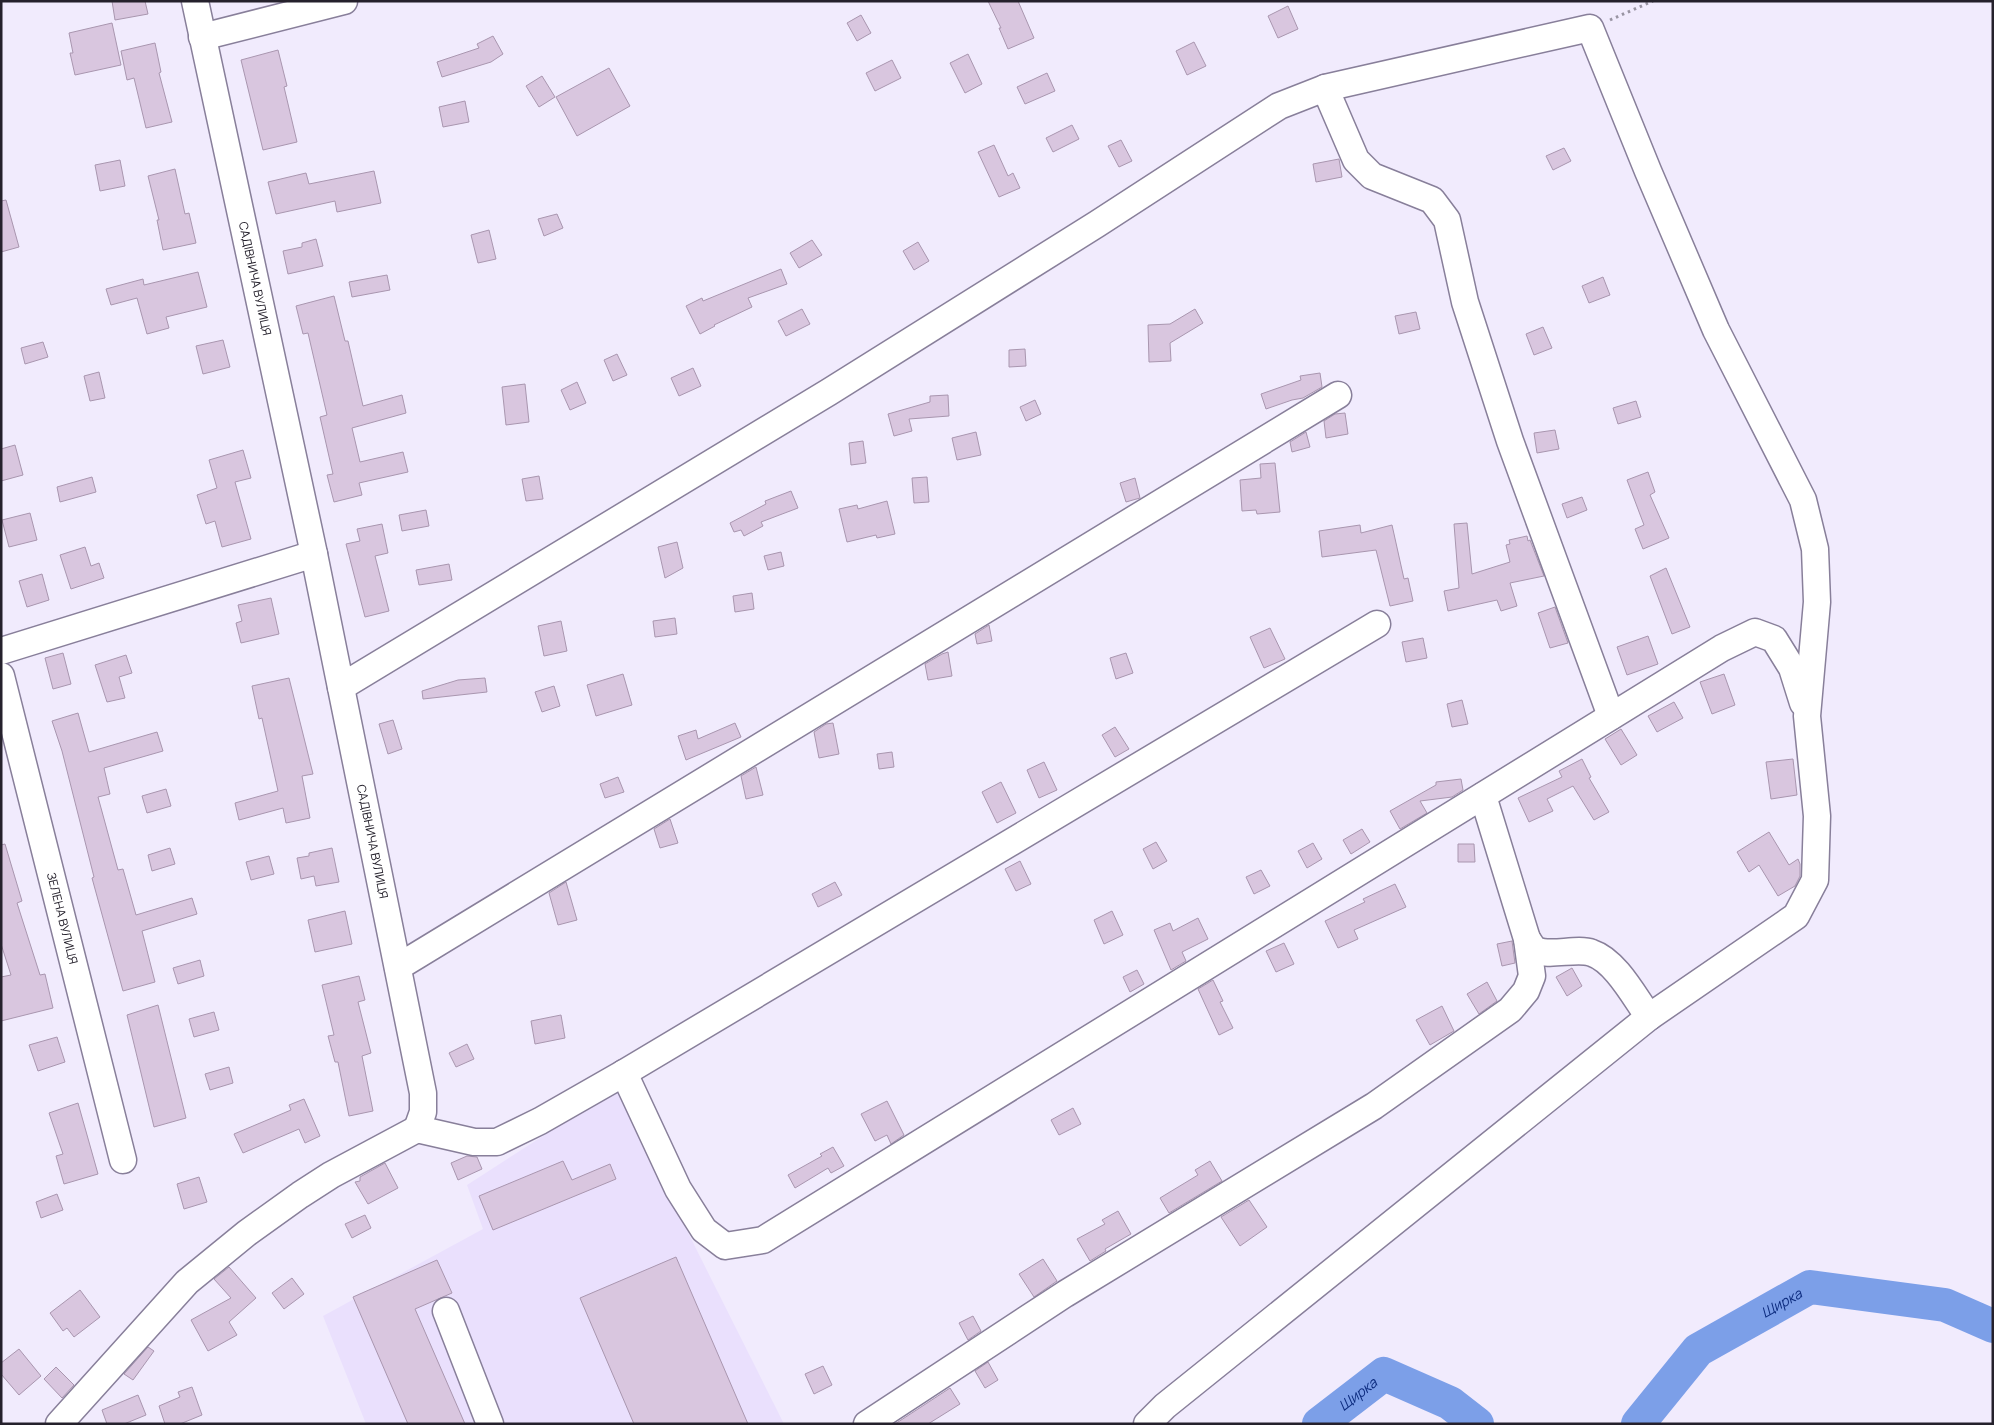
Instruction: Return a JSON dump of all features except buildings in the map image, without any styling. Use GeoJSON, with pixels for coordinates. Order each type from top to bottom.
{"type":"FeatureCollection","features":[{"type":"Feature","properties":{"kind":"street","name":"САДІВНИЧА ВУЛИЦЯ"},"geometry":{"type":"LineString","coordinates":[[194,1],[314,554],[423,1093],[423,1112],[417,1128]]}},
{"type":"Feature","properties":{"kind":"street"},"geometry":{"type":"LineString","coordinates":[[202,37],[344,1]]}},
{"type":"Feature","properties":{"kind":"street"},"geometry":{"type":"LineString","coordinates":[[341,687],[829,392],[1097,224],[1279,106],[1325,88],[1590,28],[1648,171],[1716,330],[1803,500],[1815,549],[1817,602],[1807,716],[1816,816],[1816,880],[1796,916],[1649,1017],[1165,1406],[1146,1424]]}},
{"type":"Feature","properties":{"kind":"street"},"geometry":{"type":"LineString","coordinates":[[1325,88],[1356,160],[1372,176],[1432,200],[1447,220],[1465,302],[1510,441],[1611,716]]}},
{"type":"Feature","properties":{"kind":"street"},"geometry":{"type":"LineString","coordinates":[[398,967],[1338,395]]}},
{"type":"Feature","properties":{"kind":"street"},"geometry":{"type":"LineString","coordinates":[[1,651],[314,554]]}},
{"type":"Feature","properties":{"kind":"street"},"geometry":{"type":"LineString","coordinates":[[59,1424],[82,1396],[187,1282],[247,1233],[331,1175],[417,1128],[474,1142],[497,1142],[540,1121],[624,1073],[1377,624]]}},
{"type":"Feature","properties":{"kind":"street"},"geometry":{"type":"LineString","coordinates":[[624,1073],[678,1189],[704,1230],[725,1246],[763,1240],[1722,648],[1755,632],[1774,639],[1792,668],[1807,716]]}},
{"type":"Feature","properties":{"kind":"street","name":"ЗЕЛЕНА ВУЛИЦЯ"},"geometry":{"type":"LineString","coordinates":[[1,676],[123,1160]]}},
{"type":"Feature","properties":{"kind":"street"},"geometry":{"type":"LineString","coordinates":[[867,1424],[1065,1294],[1374,1106],[1510,1010],[1526,991],[1532,976],[1527,940],[1483,796]]}},
{"type":"Feature","properties":{"kind":"street"},"geometry":{"type":"LineString","coordinates":[[1527,940],[1534,949],[1545,952],[1579,950],[1593,953],[1604,959],[1620,975],[1649,1017]]}},
{"type":"Feature","properties":{"kind":"street"},"geometry":{"type":"LineString","coordinates":[[446,1311],[490,1424]]}},
{"type":"Feature","properties":{"kind":"path"},"geometry":{"type":"LineString","coordinates":[[1590,28],[1653,1]]}},
{"type":"Feature","properties":{"kind":"shaded area"},"geometry":{"type":"Polygon","coordinates":[[[616,1089],[784,1424],[366,1424],[323,1316],[483,1229],[467,1185],[616,1089]]]}},
{"type":"Feature","properties":{"kind":"waterway","name":"Щирка"},"geometry":{"type":"LineString","coordinates":[[1638,1424],[1698,1350],[1810,1287],[1945,1305],[1993,1326]]}},
{"type":"Feature","properties":{"kind":"waterway","name":"Щирка"},"geometry":{"type":"LineString","coordinates":[[1319,1424],[1384,1374],[1450,1403],[1477,1424]]}}]}
